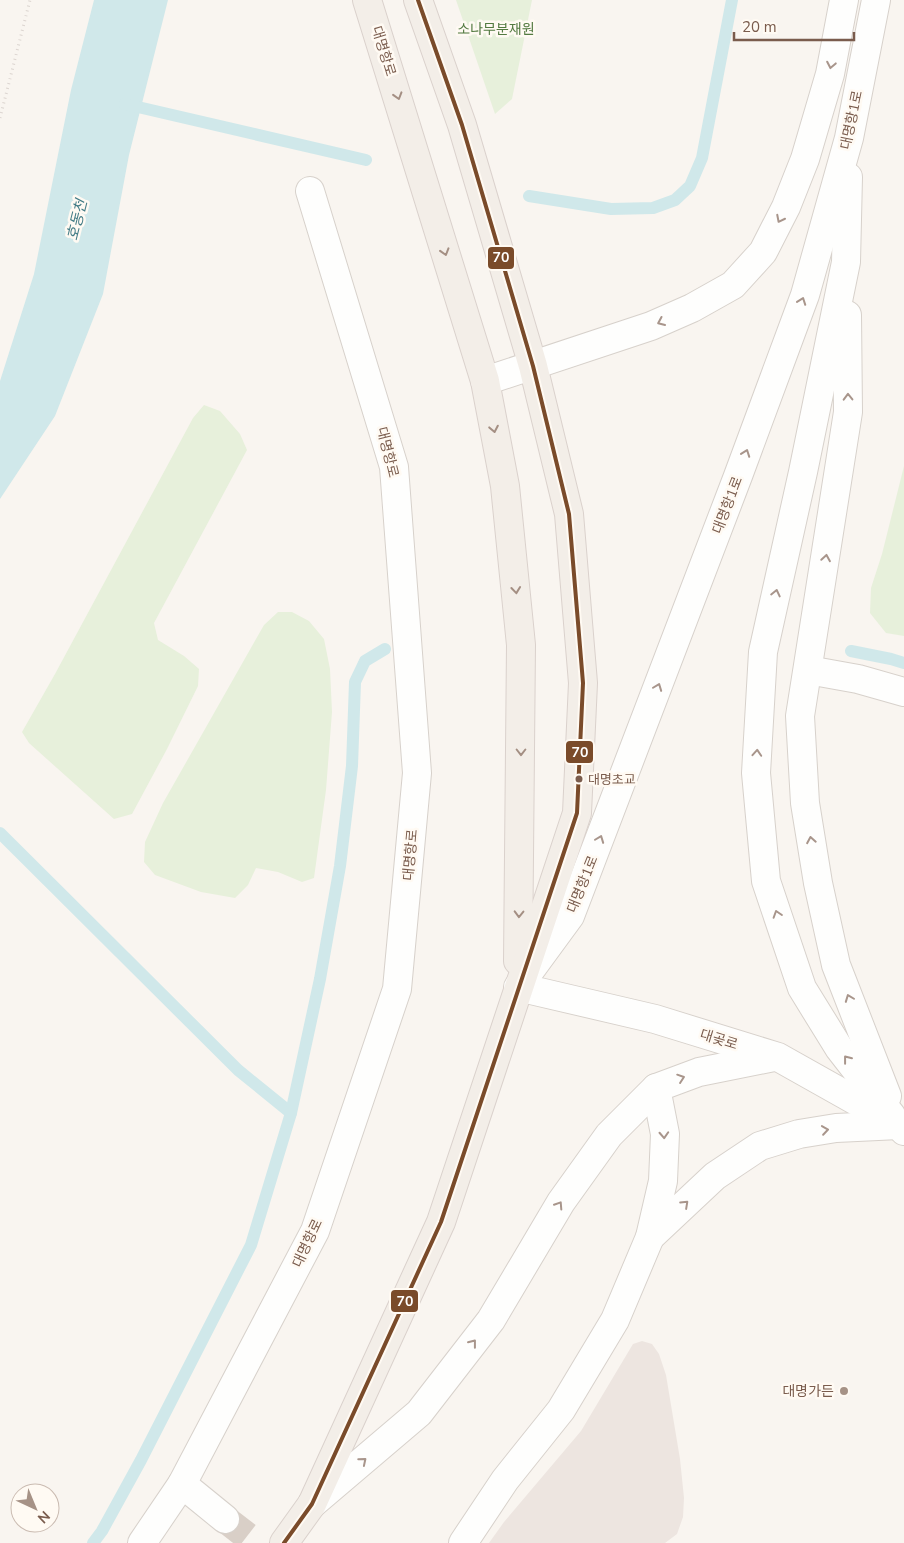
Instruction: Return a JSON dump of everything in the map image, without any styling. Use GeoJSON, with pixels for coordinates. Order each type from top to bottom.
{"type":"FeatureCollection","features":[{"type":"Feature","properties":{"kind":"main road","name":"대명항로"},"geometry":{"type":"LineString","coordinates":[[367,0],[486,381],[505,486],[521,645],[518,987]]}},
{"type":"Feature","properties":{"kind":"main road","name":"대명항로"},"geometry":{"type":"LineString","coordinates":[[284,1543],[312,1504],[440,1222],[576,813],[583,683],[569,514],[532,366],[462,125],[418,0]]}},
{"type":"Feature","properties":{"kind":"street"},"geometry":{"type":"LineString","coordinates":[[486,381],[651,326],[692,308],[733,285],[763,252],[786,207],[805,159],[830,74],[844,0]]}},
{"type":"Feature","properties":{"kind":"street","name":"대명항1로"},"geometry":{"type":"LineString","coordinates":[[518,987],[570,916],[738,476],[805,294],[848,138],[876,0]]}},
{"type":"Feature","properties":{"kind":"street"},"geometry":{"type":"LineString","coordinates":[[848,138],[846,262],[848,412],[800,716],[805,803],[818,883],[836,965],[902,1128]]}},
{"type":"Feature","properties":{"kind":"street","name":"대명항로"},"geometry":{"type":"LineString","coordinates":[[142,1543],[182,1484],[315,1231],[397,988],[417,773],[394,467],[310,192]]}},
{"type":"Feature","properties":{"kind":"street"},"geometry":{"type":"LineString","coordinates":[[846,262],[803,472],[763,652],[756,774],[766,881],[802,988],[839,1048],[902,1128]]}},
{"type":"Feature","properties":{"kind":"street"},"geometry":{"type":"LineString","coordinates":[[808,670],[858,679],[904,692]]}},
{"type":"Feature","properties":{"kind":"street","name":"대곶로"},"geometry":{"type":"LineString","coordinates":[[518,987],[655,1019],[778,1057],[902,1128]]}},
{"type":"Feature","properties":{"kind":"street"},"geometry":{"type":"LineString","coordinates":[[312,1504],[419,1413],[491,1320],[561,1202],[609,1135],[656,1088],[699,1072],[778,1057]]}},
{"type":"Feature","properties":{"kind":"street"},"geometry":{"type":"LineString","coordinates":[[463,1543],[505,1480],[561,1410],[616,1320],[650,1237],[663,1181],[665,1134],[656,1088]]}},
{"type":"Feature","properties":{"kind":"street"},"geometry":{"type":"LineString","coordinates":[[650,1237],[715,1176],[760,1146],[799,1134],[836,1128],[902,1128]]}},
{"type":"Feature","properties":{"kind":"street"},"geometry":{"type":"LineString","coordinates":[[182,1484],[224,1519]]}},
{"type":"Feature","properties":{"kind":"path"},"geometry":{"type":"LineString","coordinates":[[0,118],[1,104],[30,0]]}},
{"type":"Feature","properties":{"kind":"shaded area"},"geometry":{"type":"Polygon","coordinates":[[[642,1341],[652,1344],[659,1354],[666,1375],[680,1459],[684,1498],[683,1517],[677,1534],[665,1543],[489,1543],[504,1522],[581,1431],[633,1344],[642,1341]]]}},
{"type":"Feature","properties":{"kind":"green space","name":"소나무분재원"},"geometry":{"type":"Polygon","coordinates":[[[456,0],[532,0],[512,99],[495,114],[456,0]]]}},
{"type":"Feature","properties":{"kind":"green space"},"geometry":{"type":"Polygon","coordinates":[[[204,405],[220,411],[240,434],[247,450],[154,623],[158,640],[184,656],[199,669],[198,686],[132,814],[114,819],[29,743],[22,732],[193,418],[204,405]]]}},
{"type":"Feature","properties":{"kind":"green space"},"geometry":{"type":"Polygon","coordinates":[[[904,466],[904,636],[886,633],[870,613],[871,588],[882,554],[904,466]]]}},
{"type":"Feature","properties":{"kind":"green space"},"geometry":{"type":"Polygon","coordinates":[[[278,612],[292,612],[309,621],[324,639],[330,669],[332,712],[326,790],[314,878],[302,882],[278,872],[256,868],[248,885],[235,898],[201,892],[155,875],[144,862],[145,842],[163,803],[264,625],[278,612]]]}},
{"type":"Feature","properties":{"kind":"water","name":"호동천"},"geometry":{"type":"Polygon","coordinates":[[[94,0],[168,0],[129,155],[103,294],[55,416],[0,499],[0,381],[34,274],[71,90],[94,0]]]}},
{"type":"Feature","properties":{"kind":"waterway"},"geometry":{"type":"LineString","coordinates":[[529,196],[611,209],[653,208],[675,200],[690,186],[702,158],[732,0]]}},
{"type":"Feature","properties":{"kind":"waterway"},"geometry":{"type":"LineString","coordinates":[[125,104],[366,160]]}},
{"type":"Feature","properties":{"kind":"waterway"},"geometry":{"type":"LineString","coordinates":[[291,1113],[320,979],[340,866],[352,766],[355,682],[365,661],[385,649]]}},
{"type":"Feature","properties":{"kind":"waterway"},"geometry":{"type":"LineString","coordinates":[[851,651],[904,663]]}},
{"type":"Feature","properties":{"kind":"waterway"},"geometry":{"type":"LineString","coordinates":[[0,833],[238,1070],[291,1113],[251,1245],[141,1460],[102,1531],[93,1543]]}},
{"type":"Feature","properties":{"kind":"tunnel"},"geometry":{"type":"LineString","coordinates":[[225,1519],[256,1543]]}},
{"type":"Feature","properties":{"kind":"transit line","name":"70"},"geometry":{"type":"LineString","coordinates":[[284,1543],[312,1504],[441,1222],[577,813],[583,683],[569,514],[533,366],[462,125],[418,0]]}},
{"type":"Feature","properties":{"kind":"place","name":"대명초교"},"geometry":{"type":"Point","coordinates":[579,779]}},
{"type":"Feature","properties":{"kind":"place","name":"대명가든"},"geometry":{"type":"Point","coordinates":[844,1391]}}]}
